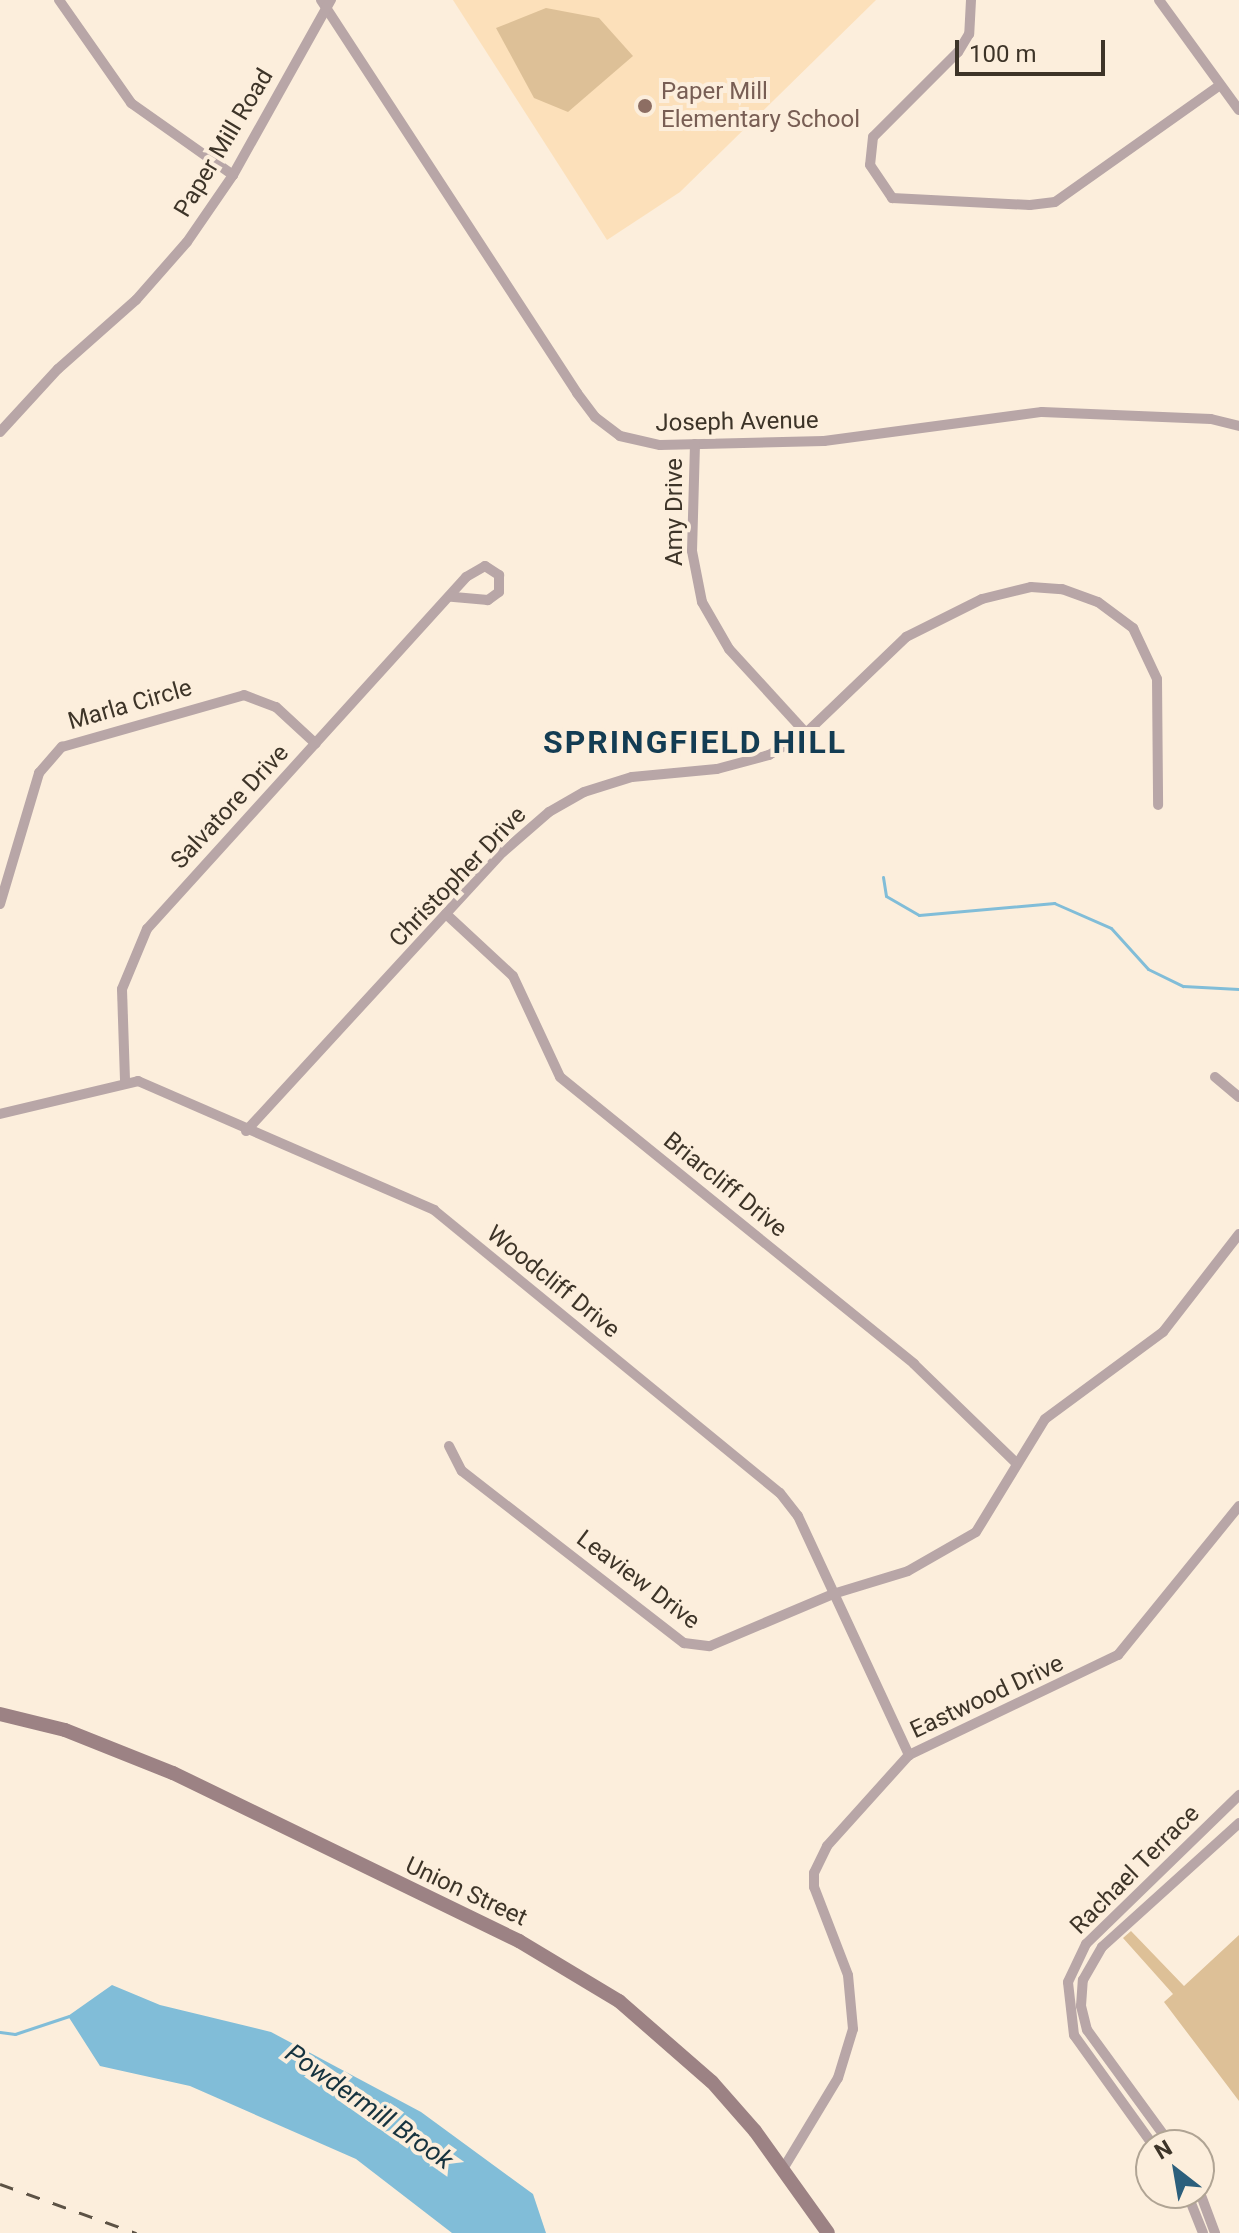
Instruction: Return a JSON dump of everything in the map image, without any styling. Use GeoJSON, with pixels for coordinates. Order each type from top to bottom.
{"type":"FeatureCollection","features":[{"type":"Feature","properties":{"kind":"main road","name":"Union Street"},"geometry":{"type":"LineString","coordinates":[[0,1714],[65,1730],[173,1773],[519,1941],[619,2001],[712,2082],[783,2169],[828,2233]]}},
{"type":"Feature","properties":{"kind":"street"},"geometry":{"type":"LineString","coordinates":[[59,0],[129,101],[233,175]]}},
{"type":"Feature","properties":{"kind":"street"},"geometry":{"type":"LineString","coordinates":[[971,0],[969,34],[958,52],[873,137],[870,165],[892,198],[1030,205],[1055,202],[1220,85]]}},
{"type":"Feature","properties":{"kind":"street"},"geometry":{"type":"LineString","coordinates":[[1159,0],[1239,110]]}},
{"type":"Feature","properties":{"kind":"street","name":"Paper Mill Road"},"geometry":{"type":"LineString","coordinates":[[0,432],[58,369],[136,300],[187,242],[233,175],[326,3]]}},
{"type":"Feature","properties":{"kind":"street","name":"Joseph Avenue"},"geometry":{"type":"LineString","coordinates":[[326,3],[595,417],[620,436],[644,444],[824,441],[1042,412],[1211,419],[1239,426]]}},
{"type":"Feature","properties":{"kind":"street","name":"Amy Drive"},"geometry":{"type":"LineString","coordinates":[[695,444],[692,551],[702,602],[729,649],[806,733]]}},
{"type":"Feature","properties":{"kind":"street","name":"Salvatore Drive"},"geometry":{"type":"LineString","coordinates":[[125,1080],[120,1003],[138,942],[478,567],[499,575],[499,592],[488,600],[451,597]]}},
{"type":"Feature","properties":{"kind":"street","name":"Christopher Drive"},"geometry":{"type":"LineString","coordinates":[[246,1131],[516,839],[568,801],[635,776],[755,760],[806,733],[921,627],[992,596],[1031,587],[1062,589],[1119,615],[1148,652],[1159,702],[1158,805]]}},
{"type":"Feature","properties":{"kind":"street","name":"Marla Circle"},"geometry":{"type":"LineString","coordinates":[[0,904],[39,773],[62,747],[244,695],[276,707],[316,744]]}},
{"type":"Feature","properties":{"kind":"street","name":"Briarcliff Drive"},"geometry":{"type":"LineString","coordinates":[[446,914],[513,976],[560,1077],[914,1364],[1015,1462]]}},
{"type":"Feature","properties":{"kind":"street"},"geometry":{"type":"LineString","coordinates":[[1215,1077],[1239,1097]]}},
{"type":"Feature","properties":{"kind":"street"},"geometry":{"type":"LineString","coordinates":[[0,1114],[125,1080]]}},
{"type":"Feature","properties":{"kind":"street","name":"Woodcliff Drive"},"geometry":{"type":"LineString","coordinates":[[125,1080],[150,1084],[246,1131],[434,1210],[780,1493],[798,1516],[909,1755]]}},
{"type":"Feature","properties":{"kind":"street","name":"Leaview Drive"},"geometry":{"type":"LineString","coordinates":[[449,1446],[462,1471],[689,1646],[710,1646],[833,1594],[908,1571],[976,1532],[1015,1462],[1045,1419],[1163,1332],[1239,1234]]}},
{"type":"Feature","properties":{"kind":"street","name":"Eastwood Drive"},"geometry":{"type":"LineString","coordinates":[[783,2169],[838,2078],[853,2029],[848,1975],[817,1900],[814,1873],[827,1846],[909,1755],[1111,1660],[1131,1643],[1239,1506]]}},
{"type":"Feature","properties":{"kind":"street","name":"Rachael Terrace"},"geometry":{"type":"LineString","coordinates":[[1142,2129],[1074,2035],[1068,1982],[1086,1944],[1239,1795]]}},
{"type":"Feature","properties":{"kind":"street","name":"Rachael Terrace"},"geometry":{"type":"LineString","coordinates":[[1159,2129],[1087,2030],[1081,2006],[1083,1980],[1102,1947],[1239,1823]]}},
{"type":"Feature","properties":{"kind":"street"},"geometry":{"type":"LineString","coordinates":[[1193,2209],[1203,2233]]}},
{"type":"Feature","properties":{"kind":"street"},"geometry":{"type":"LineString","coordinates":[[1206,2209],[1215,2233]]}},
{"type":"Feature","properties":{"kind":"shaded area","name":"Paper Mill Elementary School"},"geometry":{"type":"Polygon","coordinates":[[[453,0],[876,0],[680,192],[607,240],[453,0]]]}},
{"type":"Feature","properties":{"kind":"shaded area"},"geometry":{"type":"Polygon","coordinates":[[[546,8],[599,18],[633,56],[568,112],[534,98],[496,28],[546,8]]]}},
{"type":"Feature","properties":{"kind":"shaded area"},"geometry":{"type":"Polygon","coordinates":[[[1131,1931],[1184,1986],[1239,1935],[1239,2101],[1164,2002],[1173,1994],[1123,1938],[1131,1931]]]}},
{"type":"Feature","properties":{"kind":"water"},"geometry":{"type":"Polygon","coordinates":[[[112,1985],[160,2005],[271,2032],[421,2112],[533,2194],[546,2233],[452,2233],[356,2159],[190,2086],[100,2066],[68,2016],[112,1985]]]}},
{"type":"Feature","properties":{"kind":"waterway"},"geometry":{"type":"LineString","coordinates":[[883,877],[886,896],[919,915],[1054,903],[1111,928],[1148,969],[1183,986],[1239,989]]}},
{"type":"Feature","properties":{"kind":"waterway","name":"Powdermill Brook"},"geometry":{"type":"LineString","coordinates":[[0,2032],[15,2034],[69,2016]]}},
{"type":"Feature","properties":{"kind":"railway"},"geometry":{"type":"LineString","coordinates":[[0,2184],[136,2233]]}},
{"type":"Feature","properties":{"kind":"place","name":"Paper Mill Elementary School"},"geometry":{"type":"Point","coordinates":[645,106]}},
{"type":"Feature","properties":{"kind":"district","name":"SPRINGFIELD HILL"},"geometry":{"type":"Point","coordinates":[695,742]}}]}
